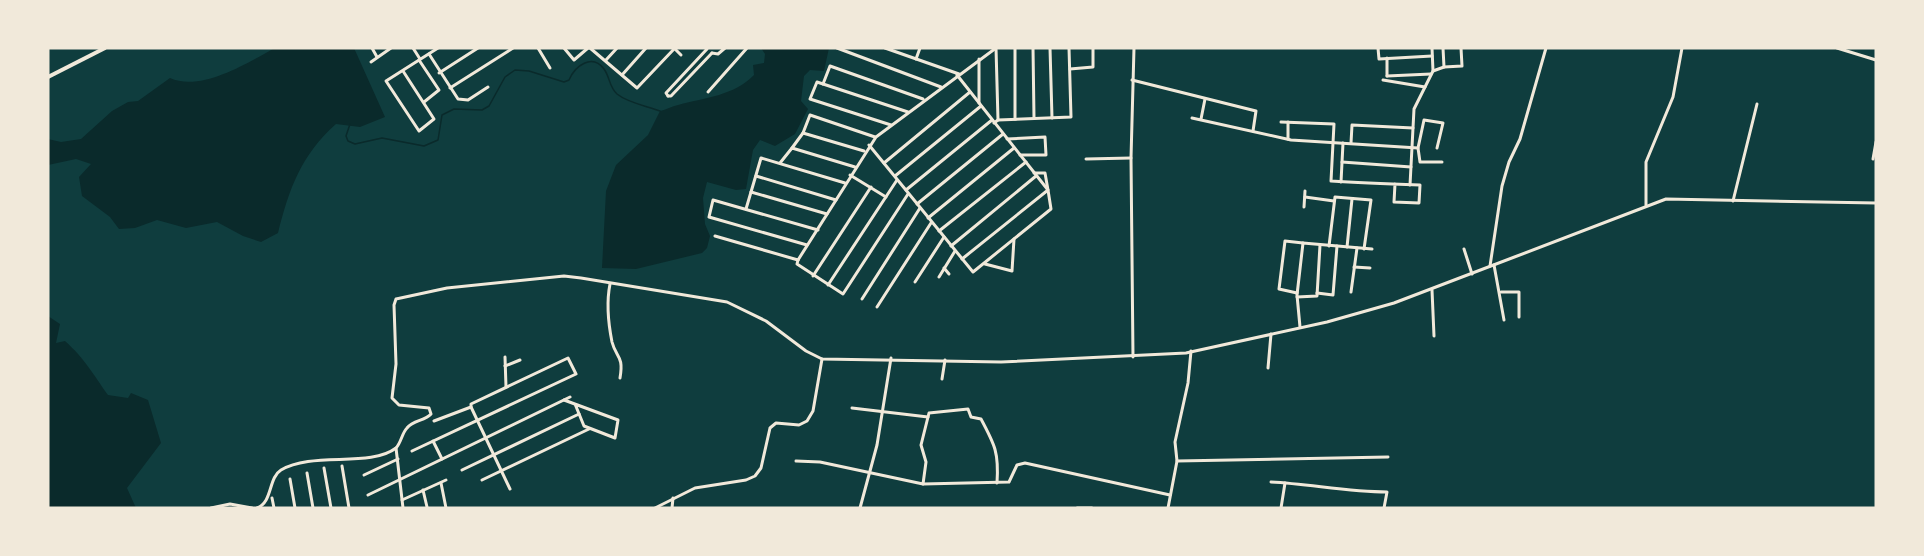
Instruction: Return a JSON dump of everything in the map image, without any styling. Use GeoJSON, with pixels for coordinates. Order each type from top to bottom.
{"type":"FeatureCollection","features":[{"type":"Feature","properties":{"kind":"street"},"geometry":{"type":"LineString","coordinates":[[48,77],[105,48]]}},
{"type":"Feature","properties":{"kind":"street"},"geometry":{"type":"LineString","coordinates":[[372,48],[378,57]]}},
{"type":"Feature","properties":{"kind":"street"},"geometry":{"type":"LineString","coordinates":[[371,62],[391,48]]}},
{"type":"Feature","properties":{"kind":"street"},"geometry":{"type":"LineString","coordinates":[[413,48],[439,90]]}},
{"type":"Feature","properties":{"kind":"street"},"geometry":{"type":"LineString","coordinates":[[403,71],[434,121],[418,131],[386,83],[387,80],[438,48]]}},
{"type":"Feature","properties":{"kind":"street"},"geometry":{"type":"LineString","coordinates":[[440,73],[478,48]]}},
{"type":"Feature","properties":{"kind":"street"},"geometry":{"type":"LineString","coordinates":[[424,102],[439,90],[449,87],[513,48]]}},
{"type":"Feature","properties":{"kind":"street"},"geometry":{"type":"LineString","coordinates":[[538,48],[550,68]]}},
{"type":"Feature","properties":{"kind":"street"},"geometry":{"type":"LineString","coordinates":[[564,48],[573,60],[589,48],[639,87],[674,48],[681,55]]}},
{"type":"Feature","properties":{"kind":"street"},"geometry":{"type":"LineString","coordinates":[[606,60],[617,48]]}},
{"type":"Feature","properties":{"kind":"street"},"geometry":{"type":"LineString","coordinates":[[622,75],[645,48]]}},
{"type":"Feature","properties":{"kind":"street"},"geometry":{"type":"LineString","coordinates":[[712,53],[671,96],[668,96],[666,93],[707,48],[712,53],[718,54],[725,48]]}},
{"type":"Feature","properties":{"kind":"street"},"geometry":{"type":"LineString","coordinates":[[708,92],[747,48]]}},
{"type":"Feature","properties":{"kind":"street"},"geometry":{"type":"LineString","coordinates":[[837,48],[941,87]]}},
{"type":"Feature","properties":{"kind":"street"},"geometry":{"type":"LineString","coordinates":[[885,48],[958,75],[1048,190]]}},
{"type":"Feature","properties":{"kind":"street"},"geometry":{"type":"LineString","coordinates":[[900,53],[902,48]]}},
{"type":"Feature","properties":{"kind":"street"},"geometry":{"type":"LineString","coordinates":[[916,59],[920,48]]}},
{"type":"Feature","properties":{"kind":"street"},"geometry":{"type":"LineString","coordinates":[[995,121],[996,48],[908,112],[868,145],[797,264],[843,294],[907,192],[995,121],[1071,117],[1069,48]]}},
{"type":"Feature","properties":{"kind":"street"},"geometry":{"type":"LineString","coordinates":[[1015,48],[1016,119]]}},
{"type":"Feature","properties":{"kind":"street"},"geometry":{"type":"LineString","coordinates":[[1033,48],[1034,118]]}},
{"type":"Feature","properties":{"kind":"street"},"geometry":{"type":"LineString","coordinates":[[1050,48],[1052,118]]}},
{"type":"Feature","properties":{"kind":"street"},"geometry":{"type":"LineString","coordinates":[[1070,69],[1093,67],[1093,48]]}},
{"type":"Feature","properties":{"kind":"street"},"geometry":{"type":"LineString","coordinates":[[1133,357],[1131,158],[1134,48]]}},
{"type":"Feature","properties":{"kind":"street"},"geometry":{"type":"LineString","coordinates":[[1378,48],[1379,59],[1432,56]]}},
{"type":"Feature","properties":{"kind":"street"},"geometry":{"type":"LineString","coordinates":[[1410,185],[1414,109],[1432,73],[1432,48]]}},
{"type":"Feature","properties":{"kind":"street"},"geometry":{"type":"LineString","coordinates":[[1443,48],[1444,67]]}},
{"type":"Feature","properties":{"kind":"street"},"geometry":{"type":"LineString","coordinates":[[1386,79],[1432,73],[1444,67],[1462,66],[1461,48]]}},
{"type":"Feature","properties":{"kind":"street"},"geometry":{"type":"LineString","coordinates":[[1503,320],[1500,292],[1492,265],[1502,186],[1509,162],[1520,139],[1546,48]]}},
{"type":"Feature","properties":{"kind":"street"},"geometry":{"type":"LineString","coordinates":[[1646,205],[1646,162],[1673,98],[1682,48]]}},
{"type":"Feature","properties":{"kind":"street"},"geometry":{"type":"LineString","coordinates":[[1837,48],[1876,60]]}},
{"type":"Feature","properties":{"kind":"street"},"geometry":{"type":"LineString","coordinates":[[429,54],[458,99],[465,101],[488,87]]}},
{"type":"Feature","properties":{"kind":"street"},"geometry":{"type":"LineString","coordinates":[[1386,79],[1387,58]]}},
{"type":"Feature","properties":{"kind":"street"},"geometry":{"type":"LineString","coordinates":[[979,59],[980,105]]}},
{"type":"Feature","properties":{"kind":"street"},"geometry":{"type":"LineString","coordinates":[[823,84],[830,66],[924,100]]}},
{"type":"Feature","properties":{"kind":"street"},"geometry":{"type":"LineString","coordinates":[[1386,79],[1425,87]]}},
{"type":"Feature","properties":{"kind":"street"},"geometry":{"type":"LineString","coordinates":[[1132,80],[1256,111],[1253,131]]}},
{"type":"Feature","properties":{"kind":"street"},"geometry":{"type":"LineString","coordinates":[[891,125],[810,99],[817,82],[908,112]]}},
{"type":"Feature","properties":{"kind":"street"},"geometry":{"type":"LineString","coordinates":[[884,163],[970,92]]}},
{"type":"Feature","properties":{"kind":"street"},"geometry":{"type":"LineString","coordinates":[[1201,119],[1204,99]]}},
{"type":"Feature","properties":{"kind":"street"},"geometry":{"type":"LineString","coordinates":[[1733,201],[1757,104]]}},
{"type":"Feature","properties":{"kind":"street"},"geometry":{"type":"LineString","coordinates":[[828,285],[896,178],[980,105]]}},
{"type":"Feature","properties":{"kind":"street"},"geometry":{"type":"LineString","coordinates":[[780,163],[803,133],[810,116],[876,137]]}},
{"type":"Feature","properties":{"kind":"street"},"geometry":{"type":"LineString","coordinates":[[1192,118],[1288,139],[1418,148]]}},
{"type":"Feature","properties":{"kind":"street"},"geometry":{"type":"LineString","coordinates":[[1437,148],[1443,123],[1424,120],[1418,148],[1420,162],[1442,162]]}},
{"type":"Feature","properties":{"kind":"street"},"geometry":{"type":"LineString","coordinates":[[1281,122],[1334,124],[1331,181],[1420,185],[1419,203],[1394,202],[1395,184]]}},
{"type":"Feature","properties":{"kind":"street"},"geometry":{"type":"LineString","coordinates":[[1288,122],[1288,139]]}},
{"type":"Feature","properties":{"kind":"street"},"geometry":{"type":"LineString","coordinates":[[1351,143],[1352,125],[1413,128]]}},
{"type":"Feature","properties":{"kind":"street"},"geometry":{"type":"LineString","coordinates":[[803,133],[864,151]]}},
{"type":"Feature","properties":{"kind":"street"},"geometry":{"type":"LineString","coordinates":[[917,204],[1003,134]]}},
{"type":"Feature","properties":{"kind":"street"},"geometry":{"type":"LineString","coordinates":[[1007,139],[1045,137],[1046,154],[1020,155]]}},
{"type":"Feature","properties":{"kind":"street"},"geometry":{"type":"LineString","coordinates":[[1873,159],[1876,142]]}},
{"type":"Feature","properties":{"kind":"street"},"geometry":{"type":"LineString","coordinates":[[1341,182],[1343,143]]}},
{"type":"Feature","properties":{"kind":"street"},"geometry":{"type":"LineString","coordinates":[[868,145],[884,163],[928,218],[932,222],[939,231],[944,237],[951,246],[955,251],[973,272],[1051,209],[1045,173],[1035,174],[951,246]]}},
{"type":"Feature","properties":{"kind":"street"},"geometry":{"type":"LineString","coordinates":[[792,148],[855,167]]}},
{"type":"Feature","properties":{"kind":"street"},"geometry":{"type":"LineString","coordinates":[[928,218],[1014,148]]}},
{"type":"Feature","properties":{"kind":"street"},"geometry":{"type":"LineString","coordinates":[[746,209],[761,158],[845,183]]}},
{"type":"Feature","properties":{"kind":"street"},"geometry":{"type":"LineString","coordinates":[[1086,159],[1131,158]]}},
{"type":"Feature","properties":{"kind":"street"},"geometry":{"type":"LineString","coordinates":[[939,231],[1026,162]]}},
{"type":"Feature","properties":{"kind":"street"},"geometry":{"type":"LineString","coordinates":[[1342,162],[1411,167]]}},
{"type":"Feature","properties":{"kind":"street"},"geometry":{"type":"LineString","coordinates":[[850,175],[886,197]]}},
{"type":"Feature","properties":{"kind":"street"},"geometry":{"type":"LineString","coordinates":[[756,176],[836,200]]}},
{"type":"Feature","properties":{"kind":"street"},"geometry":{"type":"LineString","coordinates":[[813,276],[871,188]]}},
{"type":"Feature","properties":{"kind":"street"},"geometry":{"type":"LineString","coordinates":[[962,259],[1048,190]]}},
{"type":"Feature","properties":{"kind":"street"},"geometry":{"type":"LineString","coordinates":[[1304,207],[1305,191]]}},
{"type":"Feature","properties":{"kind":"street"},"geometry":{"type":"LineString","coordinates":[[751,192],[827,214]]}},
{"type":"Feature","properties":{"kind":"street"},"geometry":{"type":"LineString","coordinates":[[1329,246],[1335,196],[1371,200],[1364,249]]}},
{"type":"Feature","properties":{"kind":"street"},"geometry":{"type":"LineString","coordinates":[[1305,197],[1334,201]]}},
{"type":"Feature","properties":{"kind":"street"},"geometry":{"type":"LineString","coordinates":[[403,508],[396,448],[407,427],[431,414],[429,408],[399,405],[392,398],[396,364],[396,299],[447,288],[564,276],[727,302],[766,321],[806,351],[822,358],[1001,362],[1133,357],[1191,351],[1340,319],[1432,290],[1646,205],[1672,198],[1876,203]]}},
{"type":"Feature","properties":{"kind":"street"},"geometry":{"type":"LineString","coordinates":[[1347,247],[1352,199]]}},
{"type":"Feature","properties":{"kind":"street"},"geometry":{"type":"LineString","coordinates":[[807,246],[709,216],[714,200],[818,230]]}},
{"type":"Feature","properties":{"kind":"street"},"geometry":{"type":"LineString","coordinates":[[862,299],[920,208]]}},
{"type":"Feature","properties":{"kind":"street"},"geometry":{"type":"LineString","coordinates":[[877,307],[932,222]]}},
{"type":"Feature","properties":{"kind":"street"},"geometry":{"type":"LineString","coordinates":[[715,236],[798,260]]}},
{"type":"Feature","properties":{"kind":"street"},"geometry":{"type":"LineString","coordinates":[[915,282],[944,237]]}},
{"type":"Feature","properties":{"kind":"street"},"geometry":{"type":"LineString","coordinates":[[985,264],[1012,271],[1014,239]]}},
{"type":"Feature","properties":{"kind":"street"},"geometry":{"type":"LineString","coordinates":[[1320,245],[1315,297],[1297,295],[1279,289],[1285,240],[1372,249]]}},
{"type":"Feature","properties":{"kind":"street"},"geometry":{"type":"LineString","coordinates":[[1299,327],[1297,295],[1303,243]]}},
{"type":"Feature","properties":{"kind":"street"},"geometry":{"type":"LineString","coordinates":[[1317,293],[1333,295],[1337,246]]}},
{"type":"Feature","properties":{"kind":"street"},"geometry":{"type":"LineString","coordinates":[[1351,292],[1357,248]]}},
{"type":"Feature","properties":{"kind":"street"},"geometry":{"type":"LineString","coordinates":[[1464,249],[1472,274]]}},
{"type":"Feature","properties":{"kind":"street"},"geometry":{"type":"LineString","coordinates":[[939,277],[955,251]]}},
{"type":"Feature","properties":{"kind":"street"},"geometry":{"type":"LineString","coordinates":[[1354,267],[1370,268]]}},
{"type":"Feature","properties":{"kind":"street"},"geometry":{"type":"LineString","coordinates":[[944,268],[949,274]]}},
{"type":"Feature","properties":{"kind":"street"},"geometry":{"type":"LineString","coordinates":[[610,283],[608,317],[612,344],[621,361],[620,378]]}},
{"type":"Feature","properties":{"kind":"street"},"geometry":{"type":"LineString","coordinates":[[1432,290],[1434,336]]}},
{"type":"Feature","properties":{"kind":"street"},"geometry":{"type":"LineString","coordinates":[[1500,292],[1519,292],[1519,317]]}},
{"type":"Feature","properties":{"kind":"street"},"geometry":{"type":"LineString","coordinates":[[1269,368],[1271,334]]}},
{"type":"Feature","properties":{"kind":"street"},"geometry":{"type":"LineString","coordinates":[[1168,508],[1176,461],[1174,442],[1188,383],[1191,351]]}},
{"type":"Feature","properties":{"kind":"street"},"geometry":{"type":"LineString","coordinates":[[505,357],[506,387]]}},
{"type":"Feature","properties":{"kind":"street"},"geometry":{"type":"LineString","coordinates":[[412,452],[576,374],[568,358],[471,404],[471,408]]}},
{"type":"Feature","properties":{"kind":"street"},"geometry":{"type":"LineString","coordinates":[[655,508],[695,488],[746,480],[757,474],[770,428],[776,423],[799,425],[811,416],[822,358]]}},
{"type":"Feature","properties":{"kind":"street"},"geometry":{"type":"LineString","coordinates":[[860,508],[870,471],[891,358]]}},
{"type":"Feature","properties":{"kind":"street"},"geometry":{"type":"LineString","coordinates":[[505,366],[520,360]]}},
{"type":"Feature","properties":{"kind":"street"},"geometry":{"type":"LineString","coordinates":[[942,379],[945,360]]}},
{"type":"Feature","properties":{"kind":"street"},"geometry":{"type":"LineString","coordinates":[[368,495],[570,397]]}},
{"type":"Feature","properties":{"kind":"street"},"geometry":{"type":"LineString","coordinates":[[564,400],[575,404],[618,420],[615,438],[584,426],[575,404]]}},
{"type":"Feature","properties":{"kind":"street"},"geometry":{"type":"LineString","coordinates":[[471,408],[510,489]]}},
{"type":"Feature","properties":{"kind":"street"},"geometry":{"type":"LineString","coordinates":[[434,421],[471,408]]}},
{"type":"Feature","properties":{"kind":"street"},"geometry":{"type":"LineString","coordinates":[[852,408],[928,417]]}},
{"type":"Feature","properties":{"kind":"street"},"geometry":{"type":"LineString","coordinates":[[923,484],[926,462],[921,449],[928,417],[931,412],[966,409],[971,417],[980,418],[998,452],[997,483]]}},
{"type":"Feature","properties":{"kind":"street"},"geometry":{"type":"LineString","coordinates":[[462,470],[579,414]]}},
{"type":"Feature","properties":{"kind":"street"},"geometry":{"type":"LineString","coordinates":[[482,480],[590,429]]}},
{"type":"Feature","properties":{"kind":"street"},"geometry":{"type":"LineString","coordinates":[[433,441],[442,459]]}},
{"type":"Feature","properties":{"kind":"street"},"geometry":{"type":"LineString","coordinates":[[211,508],[230,504],[255,508],[264,504],[278,472],[284,469],[315,460],[374,456],[396,448]]}},
{"type":"Feature","properties":{"kind":"street"},"geometry":{"type":"LineString","coordinates":[[1176,461],[1388,457]]}},
{"type":"Feature","properties":{"kind":"street"},"geometry":{"type":"LineString","coordinates":[[364,475],[398,459]]}},
{"type":"Feature","properties":{"kind":"street"},"geometry":{"type":"LineString","coordinates":[[796,461],[820,462],[870,471],[923,484],[1011,481],[1017,465],[1025,463],[1170,495]]}},
{"type":"Feature","properties":{"kind":"street"},"geometry":{"type":"LineString","coordinates":[[342,466],[349,508]]}},
{"type":"Feature","properties":{"kind":"street"},"geometry":{"type":"LineString","coordinates":[[324,468],[332,508]]}},
{"type":"Feature","properties":{"kind":"street"},"geometry":{"type":"LineString","coordinates":[[307,473],[314,508]]}},
{"type":"Feature","properties":{"kind":"street"},"geometry":{"type":"LineString","coordinates":[[290,479],[295,508]]}},
{"type":"Feature","properties":{"kind":"street"},"geometry":{"type":"LineString","coordinates":[[402,500],[446,480]]}},
{"type":"Feature","properties":{"kind":"street"},"geometry":{"type":"LineString","coordinates":[[441,482],[446,508]]}},
{"type":"Feature","properties":{"kind":"street"},"geometry":{"type":"LineString","coordinates":[[1271,482],[1338,490],[1387,492],[1384,508]]}},
{"type":"Feature","properties":{"kind":"street"},"geometry":{"type":"LineString","coordinates":[[1281,508],[1285,483]]}},
{"type":"Feature","properties":{"kind":"street"},"geometry":{"type":"LineString","coordinates":[[423,490],[427,507]]}},
{"type":"Feature","properties":{"kind":"street"},"geometry":{"type":"LineString","coordinates":[[272,498],[274,508]]}},
{"type":"Feature","properties":{"kind":"street"},"geometry":{"type":"LineString","coordinates":[[672,508],[673,498]]}},
{"type":"Feature","properties":{"kind":"street"},"geometry":{"type":"LineString","coordinates":[[1077,508],[1092,508]]}},
{"type":"Feature","properties":{"kind":"water"},"geometry":{"type":"Polygon","coordinates":[[[275,48],[354,48],[385,117],[360,127],[336,124],[324,136],[298,174],[278,233],[261,242],[243,236],[217,222],[186,228],[157,220],[135,228],[119,229],[110,217],[82,196],[79,177],[91,164],[76,159],[48,165],[48,139],[61,142],[81,139],[112,111],[128,102],[138,101],[170,78],[182,81],[209,79],[238,68],[275,48]]]}},
{"type":"Feature","properties":{"kind":"water"},"geometry":{"type":"Polygon","coordinates":[[[761,48],[829,48],[824,71],[810,70],[804,76],[801,101],[808,109],[795,134],[775,146],[760,140],[753,150],[746,189],[736,190],[707,182],[703,198],[705,224],[710,236],[707,248],[702,253],[636,269],[602,268],[606,191],[616,165],[648,135],[660,111],[728,92],[746,82],[754,75],[753,65],[764,63],[765,54],[761,48]]]}},
{"type":"Feature","properties":{"kind":"water"},"geometry":{"type":"Polygon","coordinates":[[[48,316],[60,324],[56,343],[65,341],[72,348],[108,395],[128,398],[131,393],[148,400],[161,443],[127,488],[136,508],[48,508],[48,316]]]}},
{"type":"Feature","properties":{"kind":"waterway"},"geometry":{"type":"LineString","coordinates":[[350,124],[346,136],[348,141],[355,144],[382,138],[424,146],[438,140],[442,115],[454,109],[482,110],[489,106],[505,77],[515,70],[529,71],[564,82],[569,80],[575,70],[589,62],[599,64],[604,69],[612,88],[621,97],[660,111]]}}]}
